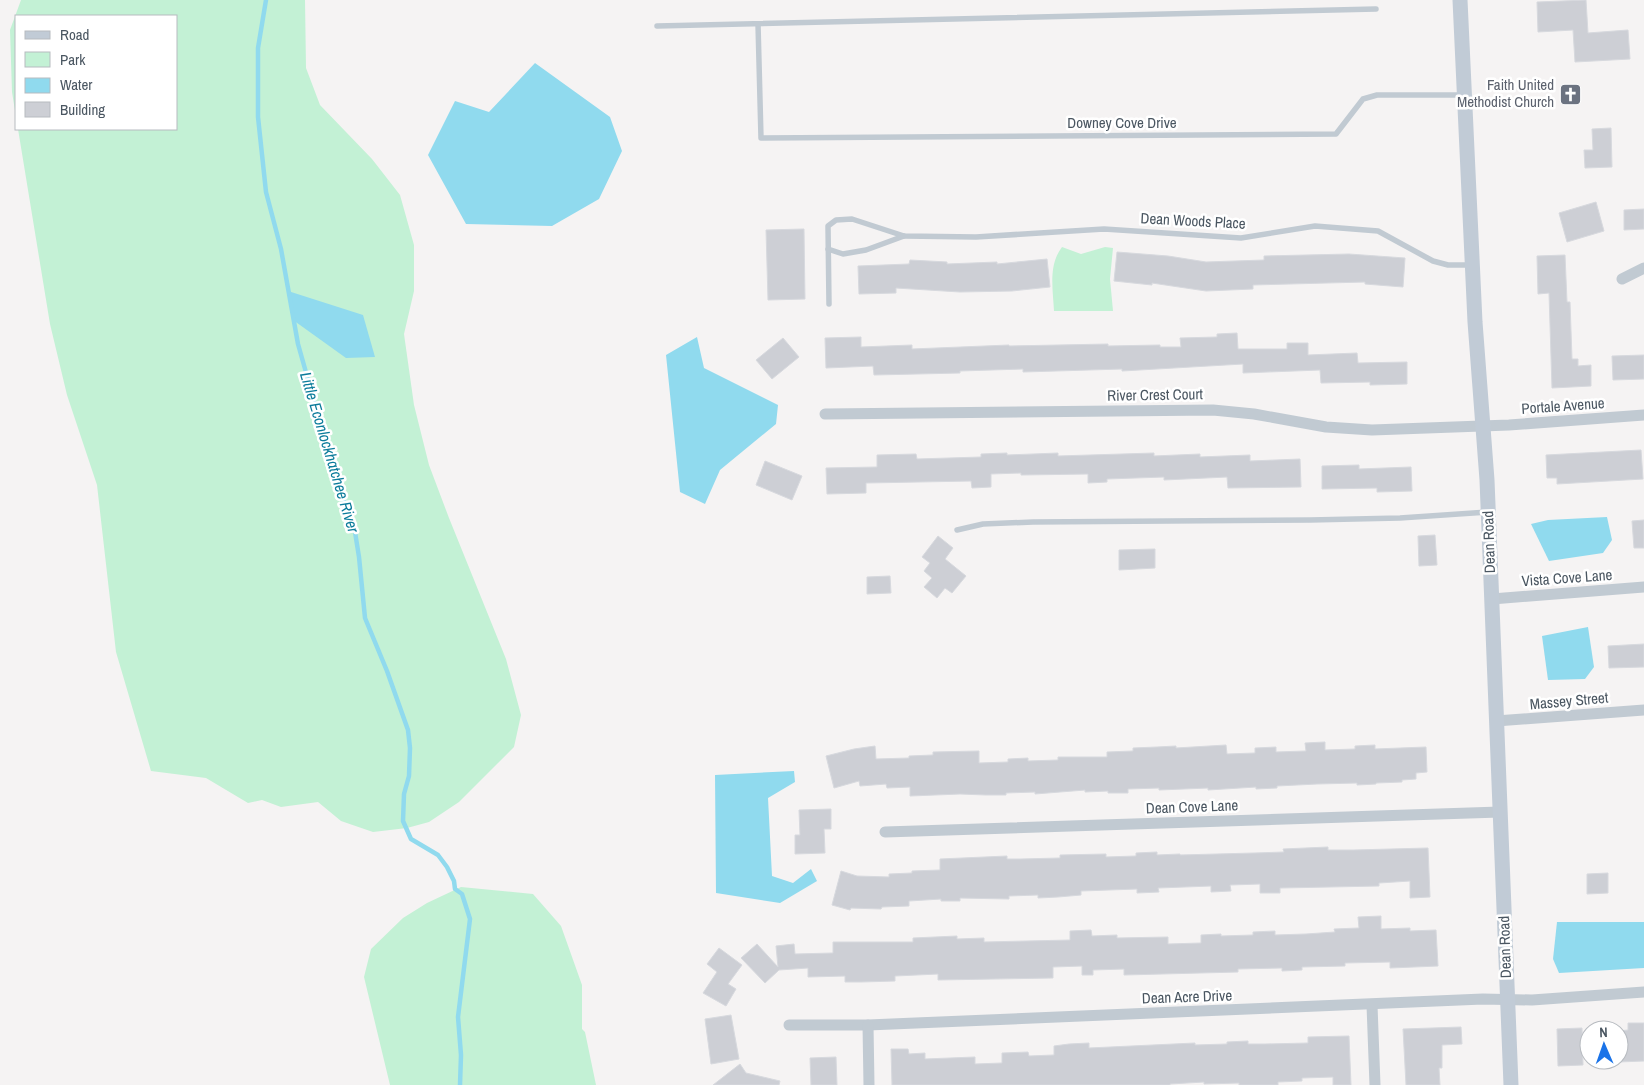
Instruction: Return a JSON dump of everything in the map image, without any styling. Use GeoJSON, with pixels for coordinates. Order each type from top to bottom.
{"type":"FeatureCollection","features":[{"type":"Feature","properties":{"kind":"main road","name":"Dean Road"},"geometry":{"type":"LineString","coordinates":[[1460,0],[1476,337],[1484,426],[1511,1085]]}},
{"type":"Feature","properties":{"kind":"street"},"geometry":{"type":"LineString","coordinates":[[1622,278],[1644,268]]}},
{"type":"Feature","properties":{"kind":"street","name":"River Crest Court"},"geometry":{"type":"LineString","coordinates":[[826,414],[1213,410],[1254,414],[1335,428],[1372,430],[1484,426]]}},
{"type":"Feature","properties":{"kind":"street","name":"Portale Avenue"},"geometry":{"type":"LineString","coordinates":[[1484,426],[1644,415]]}},
{"type":"Feature","properties":{"kind":"street","name":"Vista Cove Lane"},"geometry":{"type":"LineString","coordinates":[[1492,599],[1644,587]]}},
{"type":"Feature","properties":{"kind":"street","name":"Massey Street"},"geometry":{"type":"LineString","coordinates":[[1496,721],[1644,710]]}},
{"type":"Feature","properties":{"kind":"street","name":"Dean Cove Lane"},"geometry":{"type":"LineString","coordinates":[[885,832],[1500,812]]}},
{"type":"Feature","properties":{"kind":"street","name":"Dean Acre Drive"},"geometry":{"type":"LineString","coordinates":[[789,1025],[868,1025],[1482,999],[1532,1000],[1644,992]]}},
{"type":"Feature","properties":{"kind":"street"},"geometry":{"type":"LineString","coordinates":[[1372,1005],[1375,1085]]}},
{"type":"Feature","properties":{"kind":"street"},"geometry":{"type":"LineString","coordinates":[[868,1025],[869,1085]]}},
{"type":"Feature","properties":{"kind":"lane"},"geometry":{"type":"LineString","coordinates":[[657,26],[1376,8]]}},
{"type":"Feature","properties":{"kind":"lane","name":"Downey Cove Drive"},"geometry":{"type":"LineString","coordinates":[[758,24],[761,138],[1336,134],[1362,99],[1377,95],[1465,95]]}},
{"type":"Feature","properties":{"kind":"lane"},"geometry":{"type":"LineString","coordinates":[[829,304],[828,226],[836,220],[852,219],[904,236]]}},
{"type":"Feature","properties":{"kind":"lane","name":"Dean Woods Place"},"geometry":{"type":"LineString","coordinates":[[904,236],[976,237],[1104,228],[1241,238],[1315,226],[1378,231],[1433,261],[1472,265]]}},
{"type":"Feature","properties":{"kind":"lane"},"geometry":{"type":"LineString","coordinates":[[828,249],[843,254],[866,250],[904,236]]}},
{"type":"Feature","properties":{"kind":"lane"},"geometry":{"type":"LineString","coordinates":[[957,530],[983,524],[1091,520],[1155,522],[1330,520],[1400,518],[1488,512]]}},
{"type":"Feature","properties":{"kind":"green space"},"geometry":{"type":"Polygon","coordinates":[[[21,0],[305,0],[306,68],[320,105],[372,159],[400,195],[414,245],[414,291],[404,334],[414,405],[429,465],[506,659],[521,715],[514,747],[459,802],[429,822],[407,828],[373,832],[341,821],[318,802],[281,807],[262,800],[248,803],[206,778],[151,771],[116,652],[97,485],[67,395],[50,324],[18,130],[178,130],[178,15],[16,15],[21,0]]]}},
{"type":"Feature","properties":{"kind":"green space"},"geometry":{"type":"Polygon","coordinates":[[[15,16],[15,111],[12,92],[10,30],[15,16]]]}},
{"type":"Feature","properties":{"kind":"green space"},"geometry":{"type":"Polygon","coordinates":[[[1062,247],[1081,254],[1105,247],[1113,248],[1110,279],[1113,311],[1054,311],[1053,270],[1062,247]]]}},
{"type":"Feature","properties":{"kind":"green space"},"geometry":{"type":"Polygon","coordinates":[[[461,887],[533,894],[561,926],[582,985],[582,1029],[585,1032],[596,1085],[390,1085],[364,977],[371,949],[403,918],[427,903],[461,887]]]}},
{"type":"Feature","properties":{"kind":"water"},"geometry":{"type":"Polygon","coordinates":[[[535,63],[610,117],[622,151],[599,199],[552,226],[466,224],[428,155],[455,101],[489,112],[535,63]]]}},
{"type":"Feature","properties":{"kind":"water"},"geometry":{"type":"Polygon","coordinates":[[[288,291],[363,315],[375,357],[346,358],[293,320],[288,291]]]}},
{"type":"Feature","properties":{"kind":"water"},"geometry":{"type":"Polygon","coordinates":[[[697,337],[704,368],[778,405],[776,424],[720,470],[705,504],[680,492],[666,355],[697,337]]]}},
{"type":"Feature","properties":{"kind":"water"},"geometry":{"type":"Polygon","coordinates":[[[1607,517],[1612,540],[1603,553],[1549,561],[1531,524],[1548,520],[1607,517]]]}},
{"type":"Feature","properties":{"kind":"water"},"geometry":{"type":"Polygon","coordinates":[[[1588,627],[1594,667],[1585,679],[1548,680],[1542,636],[1588,627]]]}},
{"type":"Feature","properties":{"kind":"water"},"geometry":{"type":"Polygon","coordinates":[[[794,771],[795,782],[768,798],[772,876],[793,883],[811,869],[817,881],[780,903],[716,893],[715,775],[794,771]]]}},
{"type":"Feature","properties":{"kind":"water"},"geometry":{"type":"Polygon","coordinates":[[[1557,922],[1644,922],[1644,968],[1559,973],[1553,959],[1557,922]]]}},
{"type":"Feature","properties":{"kind":"building"},"geometry":{"type":"Polygon","coordinates":[[[1586,0],[1588,33],[1628,30],[1630,59],[1575,62],[1573,30],[1538,32],[1537,2],[1586,0]]]}},
{"type":"Feature","properties":{"kind":"building"},"geometry":{"type":"Polygon","coordinates":[[[1611,128],[1612,167],[1585,168],[1584,150],[1593,150],[1592,129],[1611,128]]]}},
{"type":"Feature","properties":{"kind":"building"},"geometry":{"type":"Polygon","coordinates":[[[1596,202],[1604,231],[1567,242],[1559,213],[1596,202]]]}},
{"type":"Feature","properties":{"kind":"building"},"geometry":{"type":"Polygon","coordinates":[[[1644,209],[1644,229],[1624,230],[1624,210],[1644,209]]]}},
{"type":"Feature","properties":{"kind":"building"},"geometry":{"type":"Polygon","coordinates":[[[804,229],[805,299],[768,300],[766,230],[804,229]]]}},
{"type":"Feature","properties":{"kind":"building"},"geometry":{"type":"Polygon","coordinates":[[[1117,252],[1168,256],[1206,262],[1264,260],[1264,256],[1349,254],[1405,258],[1403,287],[1365,284],[1365,282],[1253,285],[1253,289],[1206,291],[1152,283],[1152,285],[1114,281],[1117,252]]]}},
{"type":"Feature","properties":{"kind":"building"},"geometry":{"type":"Polygon","coordinates":[[[1565,255],[1567,302],[1570,302],[1572,359],[1578,359],[1578,366],[1591,365],[1591,386],[1552,388],[1549,293],[1538,294],[1537,256],[1565,255]]]}},
{"type":"Feature","properties":{"kind":"building"},"geometry":{"type":"Polygon","coordinates":[[[1047,259],[1050,287],[1012,291],[960,292],[896,288],[896,293],[859,294],[858,266],[909,264],[910,260],[947,262],[947,264],[997,262],[997,264],[1047,259]]]}},
{"type":"Feature","properties":{"kind":"building"},"geometry":{"type":"Polygon","coordinates":[[[1237,333],[1238,349],[1287,349],[1287,343],[1308,343],[1308,355],[1357,353],[1358,363],[1407,362],[1407,384],[1370,385],[1370,382],[1321,383],[1320,370],[1243,373],[1243,364],[1122,371],[1122,369],[1023,372],[1023,369],[874,375],[873,366],[826,368],[825,338],[861,337],[861,347],[912,345],[912,349],[1009,345],[1108,344],[1108,346],[1160,345],[1160,347],[1181,347],[1180,338],[1217,337],[1217,334],[1237,333]]]}},
{"type":"Feature","properties":{"kind":"building"},"geometry":{"type":"Polygon","coordinates":[[[783,338],[799,357],[772,379],[756,360],[783,338]]]}},
{"type":"Feature","properties":{"kind":"building"},"geometry":{"type":"Polygon","coordinates":[[[1644,355],[1644,379],[1613,380],[1612,356],[1644,355]]]}},
{"type":"Feature","properties":{"kind":"building"},"geometry":{"type":"Polygon","coordinates":[[[1641,450],[1643,479],[1557,484],[1557,478],[1547,478],[1546,455],[1641,450]]]}},
{"type":"Feature","properties":{"kind":"building"},"geometry":{"type":"Polygon","coordinates":[[[1007,453],[1007,455],[1058,453],[1058,456],[1154,453],[1154,456],[1200,454],[1200,457],[1250,455],[1250,461],[1300,459],[1301,487],[1228,488],[1227,477],[1164,480],[1164,477],[1107,479],[1107,482],[1088,483],[1088,474],[1021,475],[1021,473],[991,474],[991,487],[972,488],[971,481],[866,483],[866,493],[827,494],[826,468],[877,467],[877,455],[916,454],[917,459],[981,457],[981,454],[1007,453]]]}},
{"type":"Feature","properties":{"kind":"building"},"geometry":{"type":"Polygon","coordinates":[[[765,461],[802,476],[792,500],[756,485],[765,461]]]}},
{"type":"Feature","properties":{"kind":"building"},"geometry":{"type":"Polygon","coordinates":[[[1359,465],[1359,469],[1411,467],[1412,491],[1377,492],[1377,488],[1322,489],[1322,466],[1359,465]]]}},
{"type":"Feature","properties":{"kind":"building"},"geometry":{"type":"Polygon","coordinates":[[[1644,520],[1644,548],[1634,548],[1632,521],[1644,520]]]}},
{"type":"Feature","properties":{"kind":"building"},"geometry":{"type":"Polygon","coordinates":[[[1435,535],[1437,565],[1419,566],[1418,536],[1435,535]]]}},
{"type":"Feature","properties":{"kind":"building"},"geometry":{"type":"Polygon","coordinates":[[[938,536],[953,548],[945,559],[966,576],[952,593],[945,588],[937,598],[924,587],[932,578],[924,571],[930,563],[922,557],[938,536]]]}},
{"type":"Feature","properties":{"kind":"building"},"geometry":{"type":"Polygon","coordinates":[[[1155,549],[1155,568],[1119,570],[1119,550],[1155,549]]]}},
{"type":"Feature","properties":{"kind":"building"},"geometry":{"type":"Polygon","coordinates":[[[890,576],[891,593],[867,594],[867,577],[890,576]]]}},
{"type":"Feature","properties":{"kind":"building"},"geometry":{"type":"Polygon","coordinates":[[[1644,644],[1644,667],[1609,668],[1608,646],[1644,644]]]}},
{"type":"Feature","properties":{"kind":"building"},"geometry":{"type":"Polygon","coordinates":[[[1325,742],[1325,750],[1355,749],[1355,746],[1375,745],[1375,749],[1426,747],[1427,772],[1416,773],[1416,779],[1402,780],[1402,782],[1357,785],[1357,783],[1317,784],[1277,786],[1277,788],[1256,789],[1256,787],[1208,790],[1208,788],[1128,789],[1128,793],[1108,793],[1108,791],[1085,792],[1085,790],[1035,794],[1035,792],[1006,793],[1006,795],[910,796],[910,787],[887,788],[886,784],[860,786],[859,781],[834,788],[826,756],[875,746],[876,759],[909,758],[909,756],[933,755],[933,752],[979,751],[979,763],[1008,762],[1008,759],[1028,758],[1028,761],[1058,760],[1058,757],[1107,757],[1107,752],[1133,751],[1133,748],[1176,746],[1176,748],[1226,745],[1227,754],[1255,753],[1255,748],[1276,747],[1276,752],[1306,751],[1305,743],[1325,742]]]}},
{"type":"Feature","properties":{"kind":"building"},"geometry":{"type":"Polygon","coordinates":[[[831,809],[831,829],[824,829],[825,853],[795,854],[795,835],[800,835],[799,810],[831,809]]]}},
{"type":"Feature","properties":{"kind":"building"},"geometry":{"type":"Polygon","coordinates":[[[1328,847],[1328,850],[1428,848],[1430,897],[1410,898],[1410,881],[1379,883],[1379,886],[1280,888],[1280,893],[1260,893],[1260,884],[1230,885],[1231,891],[1211,892],[1211,886],[1158,888],[1159,892],[1137,893],[1137,889],[1081,891],[1081,895],[1058,897],[1038,898],[1038,895],[1009,896],[1009,899],[960,898],[960,901],[941,901],[941,899],[909,901],[909,906],[882,907],[881,909],[851,908],[850,910],[832,905],[841,871],[857,876],[889,877],[889,874],[940,870],[940,859],[1007,856],[1007,859],[1060,858],[1060,855],[1106,854],[1106,857],[1136,856],[1136,853],[1157,852],[1157,855],[1254,853],[1284,852],[1283,849],[1328,847]]]}},
{"type":"Feature","properties":{"kind":"building"},"geometry":{"type":"Polygon","coordinates":[[[1608,873],[1608,893],[1587,894],[1587,874],[1608,873]]]}},
{"type":"Feature","properties":{"kind":"building"},"geometry":{"type":"Polygon","coordinates":[[[1381,916],[1381,929],[1410,928],[1410,931],[1436,930],[1438,966],[1390,968],[1390,962],[1345,963],[1345,966],[1302,967],[1302,970],[1282,971],[1282,968],[1238,969],[1238,972],[1124,975],[1124,969],[1093,970],[1093,975],[1082,975],[1082,966],[1053,967],[1053,978],[938,980],[938,974],[895,976],[895,981],[861,982],[845,982],[845,976],[808,977],[808,968],[779,970],[765,983],[741,958],[757,944],[778,967],[776,946],[794,944],[795,954],[833,953],[833,942],[913,942],[913,938],[957,936],[957,939],[984,938],[984,942],[1070,940],[1070,931],[1091,930],[1092,936],[1117,935],[1117,938],[1168,937],[1168,944],[1201,943],[1201,935],[1253,935],[1253,932],[1275,931],[1275,935],[1335,932],[1334,929],[1359,928],[1358,917],[1381,916]]]}},
{"type":"Feature","properties":{"kind":"building"},"geometry":{"type":"Polygon","coordinates":[[[719,948],[742,965],[728,984],[736,989],[726,1006],[703,993],[717,972],[707,964],[719,948]]]}},
{"type":"Feature","properties":{"kind":"building"},"geometry":{"type":"Polygon","coordinates":[[[731,1015],[739,1059],[711,1064],[705,1019],[731,1015]]]}},
{"type":"Feature","properties":{"kind":"building"},"geometry":{"type":"Polygon","coordinates":[[[1629,1023],[1644,1023],[1644,1061],[1629,1062],[1629,1023]]]}},
{"type":"Feature","properties":{"kind":"building"},"geometry":{"type":"Polygon","coordinates":[[[1461,1027],[1462,1044],[1442,1045],[1442,1068],[1439,1068],[1440,1085],[1406,1085],[1403,1029],[1461,1027]]]}},
{"type":"Feature","properties":{"kind":"building"},"geometry":{"type":"Polygon","coordinates":[[[1579,1028],[1579,1065],[1558,1066],[1557,1029],[1579,1028]]]}},
{"type":"Feature","properties":{"kind":"building"},"geometry":{"type":"Polygon","coordinates":[[[1349,1036],[1351,1085],[1333,1085],[1333,1077],[1302,1078],[1302,1081],[1278,1082],[1278,1085],[1204,1084],[1204,1082],[1170,1085],[892,1085],[891,1049],[908,1049],[909,1054],[925,1053],[925,1059],[975,1057],[975,1064],[1002,1063],[1002,1053],[1028,1052],[1029,1056],[1054,1055],[1054,1046],[1069,1044],[1089,1043],[1089,1048],[1195,1043],[1195,1045],[1227,1044],[1227,1042],[1248,1041],[1248,1044],[1308,1043],[1308,1037],[1349,1036]]]}},
{"type":"Feature","properties":{"kind":"building"},"geometry":{"type":"Polygon","coordinates":[[[836,1057],[837,1085],[811,1085],[810,1058],[836,1057]]]}},
{"type":"Feature","properties":{"kind":"building"},"geometry":{"type":"Polygon","coordinates":[[[740,1064],[746,1073],[780,1081],[779,1085],[713,1085],[740,1064]]]}},
{"type":"Feature","properties":{"kind":"waterway","name":"Little Econlockhatchee River"},"geometry":{"type":"LineString","coordinates":[[266,0],[258,48],[258,117],[266,192],[281,249],[298,344],[336,479],[355,532],[365,618],[387,671],[408,730],[410,748],[409,776],[404,794],[403,821],[411,839],[438,855],[447,867],[454,881],[455,889],[462,894],[470,919],[458,1017],[461,1055],[460,1085]]}},
{"type":"Feature","properties":{"kind":"place","name":"Faith United Methodist Church"},"geometry":{"type":"Point","coordinates":[1570,94]}}]}
